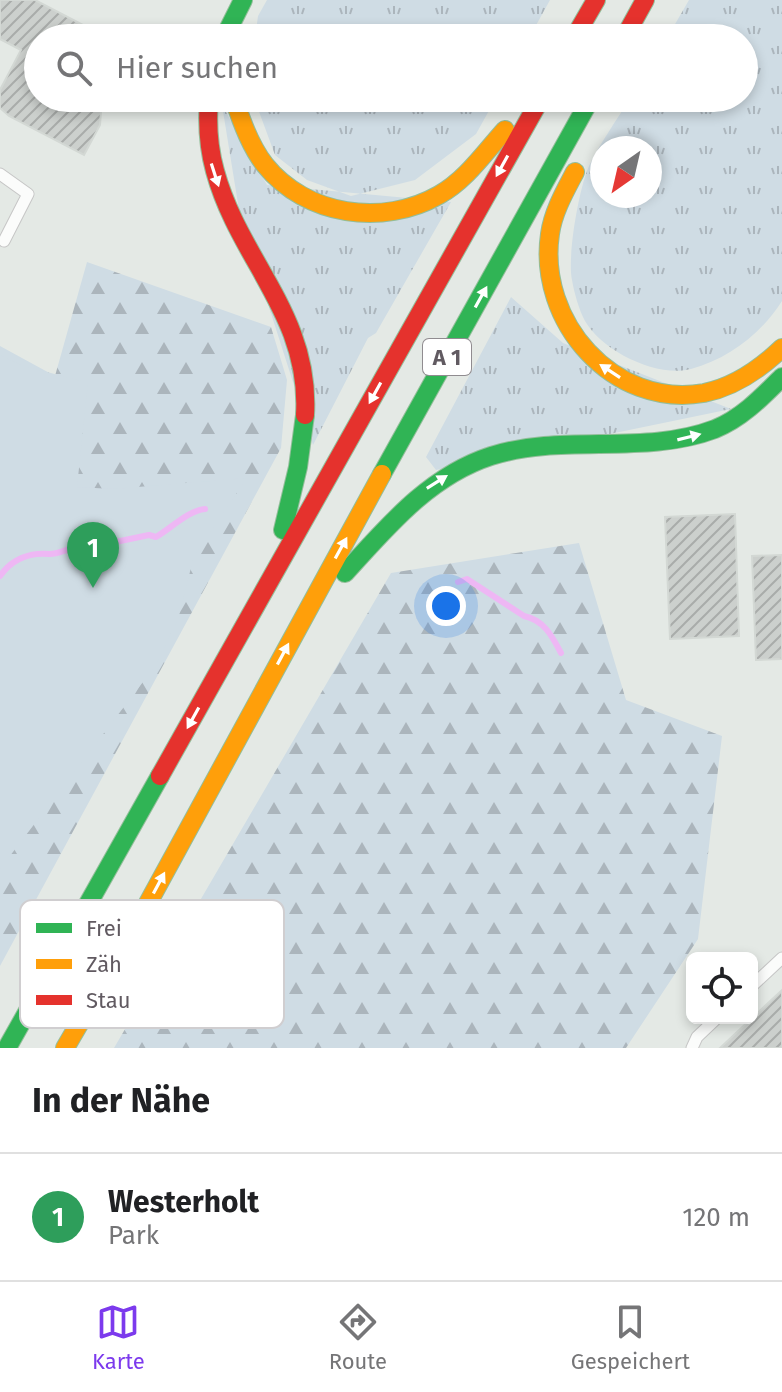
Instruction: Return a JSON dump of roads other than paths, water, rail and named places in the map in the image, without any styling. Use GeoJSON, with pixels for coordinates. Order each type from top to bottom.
{"type":"FeatureCollection","features":[{"type":"Feature","properties":{"kind":"highway"},"geometry":{"type":"LineString","coordinates":[[232,24],[243,0]]}},
{"type":"Feature","properties":{"kind":"highway"},"geometry":{"type":"LineString","coordinates":[[582,24],[596,0]]}},
{"type":"Feature","properties":{"kind":"highway"},"geometry":{"type":"LineString","coordinates":[[632,24],[645,0]]}},
{"type":"Feature","properties":{"kind":"highway"},"geometry":{"type":"LineString","coordinates":[[209,112],[208,139],[218,187],[291,326],[306,384],[307,416],[303,445],[272,576]]}},
{"type":"Feature","properties":{"kind":"highway"},"geometry":{"type":"LineString","coordinates":[[238,112],[266,167],[289,187],[342,211],[377,213],[416,205],[440,194],[460,180],[521,112]]}},
{"type":"Feature","properties":{"kind":"highway","name":"A 1"},"geometry":{"type":"LineString","coordinates":[[90,900],[533,112]]}},
{"type":"Feature","properties":{"kind":"highway","name":"A 1"},"geometry":{"type":"LineString","coordinates":[[150,900],[583,112]]}},
{"type":"Feature","properties":{"kind":"highway"},"geometry":{"type":"LineString","coordinates":[[581,162],[555,218],[549,257],[551,283],[560,312],[586,353],[623,380],[672,394],[707,391],[732,384],[756,370],[782,348]]}},
{"type":"Feature","properties":{"kind":"highway"},"geometry":{"type":"LineString","coordinates":[[303,617],[420,493],[463,467],[500,453],[538,445],[660,442],[706,433],[746,412],[782,377]]}},
{"type":"Feature","properties":{"kind":"highway","name":"A 1"},"geometry":{"type":"LineString","coordinates":[[7,1048],[20,1025]]}},
{"type":"Feature","properties":{"kind":"highway","name":"A 1"},"geometry":{"type":"LineString","coordinates":[[65,1048],[77,1028]]}},
{"type":"Feature","properties":{"kind":"lane"},"geometry":{"type":"LineString","coordinates":[[0,174],[28,194],[4,241]]}},
{"type":"Feature","properties":{"kind":"lane"},"geometry":{"type":"LineString","coordinates":[[758,980],[782,958]]}},
{"type":"Feature","properties":{"kind":"lane"},"geometry":{"type":"LineString","coordinates":[[692,1048],[697,1037],[711,1024]]}},
{"type":"Feature","properties":{"kind":"waterway"},"geometry":{"type":"LineString","coordinates":[[0,576],[16,561],[35,554],[91,548],[149,535],[156,537],[186,516],[205,509]]}},
{"type":"Feature","properties":{"kind":"waterway"},"geometry":{"type":"LineString","coordinates":[[458,582],[467,579],[524,616],[537,621],[551,635],[561,653]]}},
{"type":"Feature","properties":{"kind":"place","name":"Westerholt"},"geometry":{"type":"Point","coordinates":[93,588]}}]}
